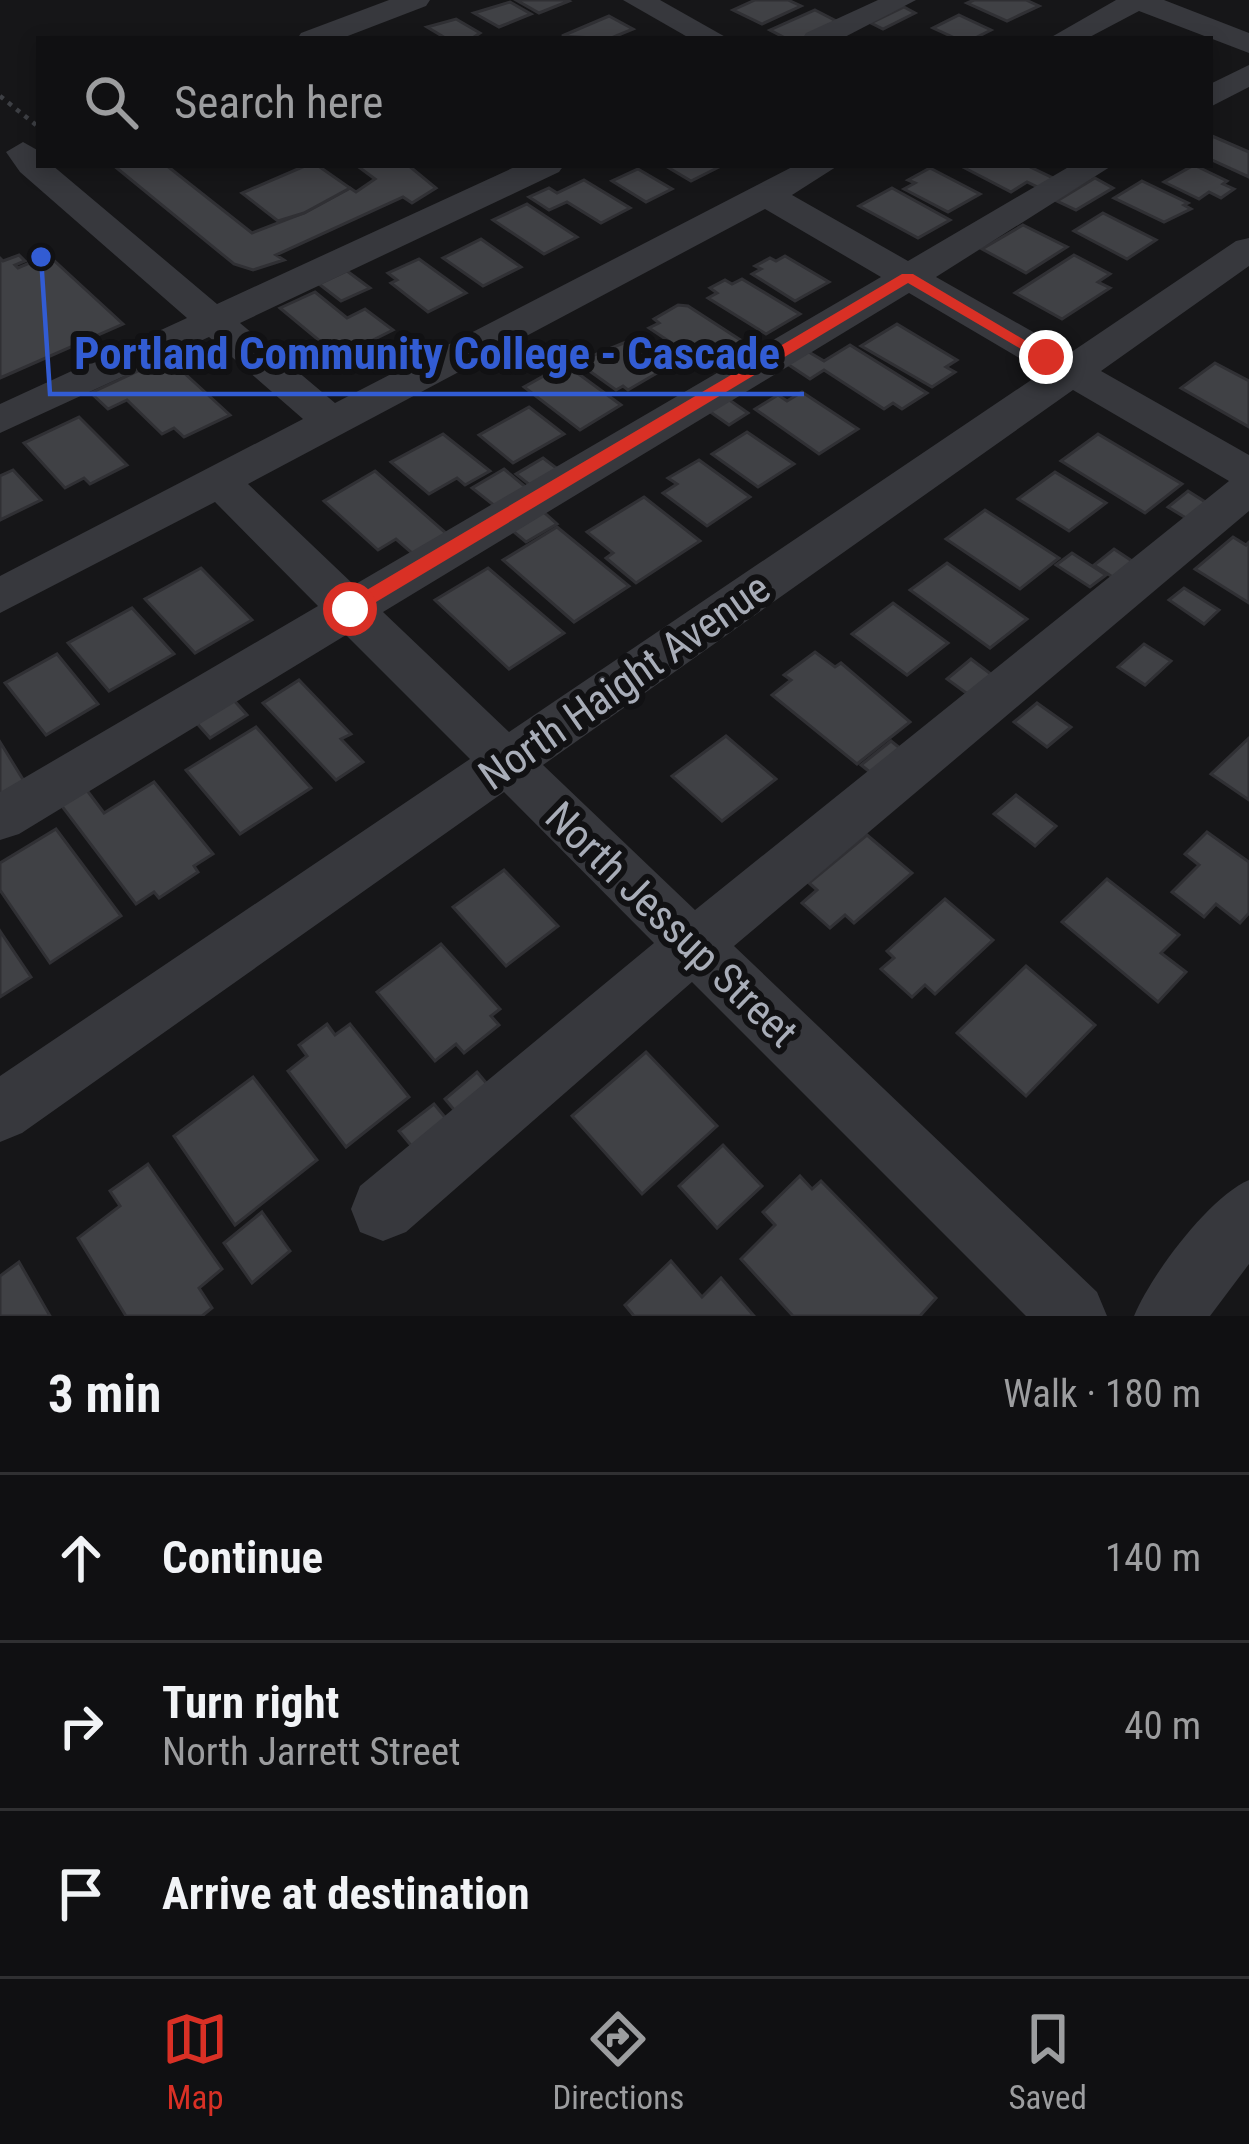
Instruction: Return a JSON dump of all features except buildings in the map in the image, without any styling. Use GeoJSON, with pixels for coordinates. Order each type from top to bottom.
{"type":"FeatureCollection","features":[{"type":"Feature","properties":{"kind":"street"},"geometry":{"type":"LineString","coordinates":[[320,36],[416,0]]}},
{"type":"Feature","properties":{"kind":"street"},"geometry":{"type":"LineString","coordinates":[[637,0],[708,36]]}},
{"type":"Feature","properties":{"kind":"street"},"geometry":{"type":"LineString","coordinates":[[824,36],[902,0]]}},
{"type":"Feature","properties":{"kind":"street"},"geometry":{"type":"LineString","coordinates":[[1069,36],[1138,0],[1249,44]]}},
{"type":"Feature","properties":{"kind":"street"},"geometry":{"type":"LineString","coordinates":[[1213,95],[1249,74]]}},
{"type":"Feature","properties":{"kind":"street"},"geometry":{"type":"LineString","coordinates":[[49,168],[213,321],[332,422]]}},
{"type":"Feature","properties":{"kind":"street"},"geometry":{"type":"LineString","coordinates":[[0,596],[816,168]]}},
{"type":"Feature","properties":{"kind":"street"},"geometry":{"type":"LineString","coordinates":[[0,818],[1091,168]]}},
{"type":"Feature","properties":{"kind":"street"},"geometry":{"type":"LineString","coordinates":[[0,420],[520,170]]}},
{"type":"Feature","properties":{"kind":"street"},"geometry":{"type":"LineString","coordinates":[[765,194],[1249,474]]}},
{"type":"Feature","properties":{"kind":"street","name":"North Haight Avenue"},"geometry":{"type":"LineString","coordinates":[[0,1112],[1249,249]]}},
{"type":"Feature","properties":{"kind":"street","name":"North Jessup Street"},"geometry":{"type":"LineString","coordinates":[[219,481],[1073,1316]]}},
{"type":"Feature","properties":{"kind":"street"},"geometry":{"type":"LineString","coordinates":[[382,1209],[694,944],[1249,488]]}},
{"type":"Feature","properties":{"kind":"street"},"geometry":{"type":"LineString","coordinates":[[1168,1316],[1249,1212]]}},
{"type":"Feature","properties":{"kind":"path"},"geometry":{"type":"LineString","coordinates":[[0,96],[25,146]]}},
{"type":"Feature","properties":{"kind":"place","name":"Portland Community College - Cascade"},"geometry":{"type":"Point","coordinates":[41,257]}},
{"type":"Feature","properties":{"kind":"route"},"geometry":{"type":"LineString","coordinates":[[350,609],[908,277],[1046,357]]}}]}
